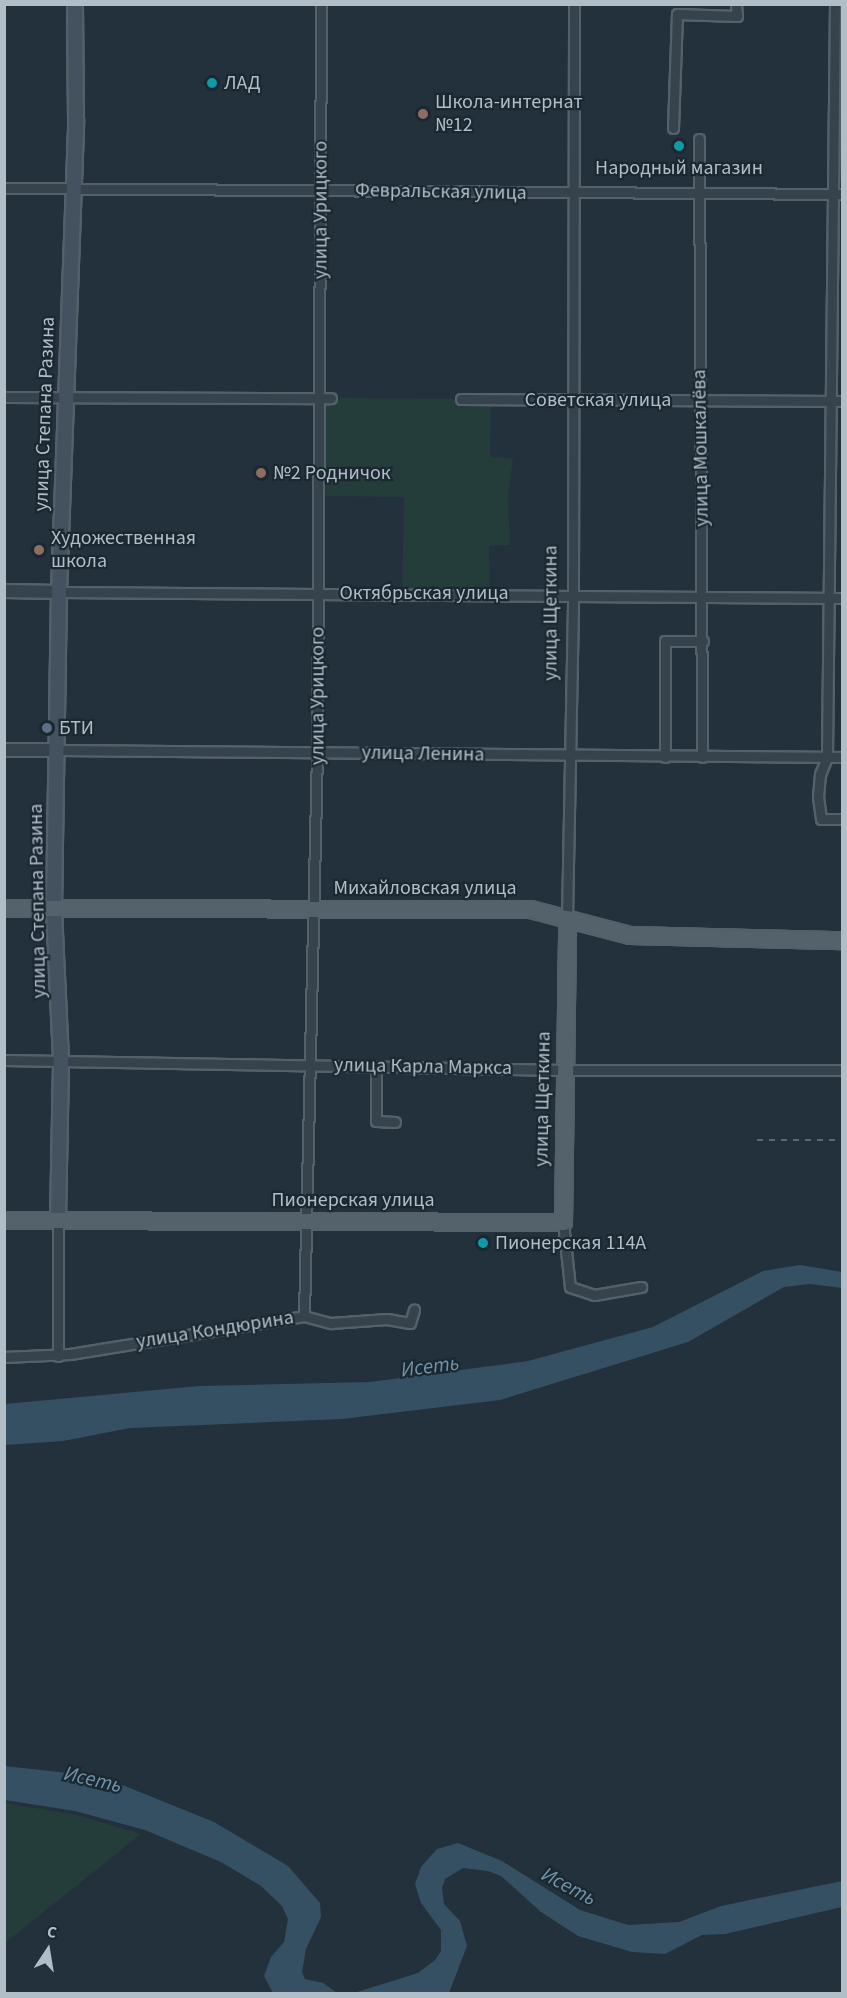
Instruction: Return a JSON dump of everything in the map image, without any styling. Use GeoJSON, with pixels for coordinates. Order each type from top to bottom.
{"type":"FeatureCollection","features":[{"type":"Feature","properties":{"kind":"main road","name":"улица Степана Разина"},"geometry":{"type":"LineString","coordinates":[[58,1220],[62,1060],[54,909],[59,592],[71,190],[76,120],[75,4]]}},
{"type":"Feature","properties":{"kind":"main road","name":"Михайловская улица"},"geometry":{"type":"LineString","coordinates":[[4,908],[530,909],[630,935],[843,940]]}},
{"type":"Feature","properties":{"kind":"main road","name":"улица Щеткина"},"geometry":{"type":"LineString","coordinates":[[563,1222],[567,918]]}},
{"type":"Feature","properties":{"kind":"main road","name":"Пионерская улица"},"geometry":{"type":"LineString","coordinates":[[4,1220],[563,1222]]}},
{"type":"Feature","properties":{"kind":"street","name":"улица Урицкого"},"geometry":{"type":"LineString","coordinates":[[304,1316],[315,909],[321,398],[321,4]]}},
{"type":"Feature","properties":{"kind":"street","name":"улица Щеткина"},"geometry":{"type":"LineString","coordinates":[[567,918],[573,594],[571,399],[574,4]]}},
{"type":"Feature","properties":{"kind":"street"},"geometry":{"type":"LineString","coordinates":[[673,128],[677,14],[736,16],[736,4]]}},
{"type":"Feature","properties":{"kind":"street"},"geometry":{"type":"LineString","coordinates":[[835,4],[838,194],[830,402],[827,757],[820,774],[821,819],[843,819]]}},
{"type":"Feature","properties":{"kind":"street","name":"улица Мошкалёва"},"geometry":{"type":"LineString","coordinates":[[699,139],[702,757]]}},
{"type":"Feature","properties":{"kind":"street","name":"Февральская улица"},"geometry":{"type":"LineString","coordinates":[[4,188],[838,194]]}},
{"type":"Feature","properties":{"kind":"street"},"geometry":{"type":"LineString","coordinates":[[4,397],[331,398]]}},
{"type":"Feature","properties":{"kind":"street","name":"Советская улица"},"geometry":{"type":"LineString","coordinates":[[461,399],[843,401]]}},
{"type":"Feature","properties":{"kind":"street","name":"Октябрьская улица"},"geometry":{"type":"LineString","coordinates":[[4,591],[703,595],[843,598]]}},
{"type":"Feature","properties":{"kind":"street"},"geometry":{"type":"LineString","coordinates":[[665,757],[665,641],[703,641]]}},
{"type":"Feature","properties":{"kind":"street","name":"улица Ленина"},"geometry":{"type":"LineString","coordinates":[[4,750],[843,757]]}},
{"type":"Feature","properties":{"kind":"street","name":"улица Карла Маркса"},"geometry":{"type":"LineString","coordinates":[[4,1060],[564,1070],[843,1071]]}},
{"type":"Feature","properties":{"kind":"street"},"geometry":{"type":"LineString","coordinates":[[376,1066],[376,1121],[395,1122]]}},
{"type":"Feature","properties":{"kind":"street"},"geometry":{"type":"LineString","coordinates":[[58,1220],[58,1356]]}},
{"type":"Feature","properties":{"kind":"street"},"geometry":{"type":"LineString","coordinates":[[563,1222],[570,1287],[594,1295],[641,1287]]}},
{"type":"Feature","properties":{"kind":"street","name":"улица Кондюрина"},"geometry":{"type":"LineString","coordinates":[[4,1356],[58,1356],[304,1316],[331,1323],[387,1318],[410,1323],[414,1310]]}},
{"type":"Feature","properties":{"kind":"green space"},"geometry":{"type":"Polygon","coordinates":[[[321,398],[491,399],[490,457],[513,458],[508,495],[510,545],[489,546],[490,594],[402,593],[404,497],[320,496],[321,398]]]}},
{"type":"Feature","properties":{"kind":"green space"},"geometry":{"type":"Polygon","coordinates":[[[5,1803],[77,1815],[141,1834],[5,1943],[5,1803]]]}},
{"type":"Feature","properties":{"kind":"water"},"geometry":{"type":"Polygon","coordinates":[[[800,1265],[842,1272],[842,1288],[810,1284],[784,1287],[688,1342],[500,1400],[342,1419],[130,1428],[63,1441],[5,1445],[5,1404],[199,1386],[370,1382],[528,1361],[653,1327],[763,1271],[800,1265]]]}},
{"type":"Feature","properties":{"kind":"water","name":"Исеть"},"geometry":{"type":"Polygon","coordinates":[[[5,1766],[76,1774],[125,1786],[214,1822],[288,1866],[320,1903],[321,1917],[306,1949],[302,1972],[305,1979],[323,1983],[337,1993],[273,1993],[264,1976],[271,1957],[284,1942],[288,1919],[282,1906],[261,1886],[221,1862],[145,1830],[75,1811],[5,1800],[5,1766]]]}},
{"type":"Feature","properties":{"kind":"water"},"geometry":{"type":"Polygon","coordinates":[[[458,1843],[502,1861],[580,1910],[628,1925],[679,1922],[721,1906],[842,1881],[842,1907],[725,1934],[702,1935],[665,1954],[632,1952],[578,1936],[541,1912],[501,1876],[488,1871],[463,1868],[445,1879],[442,1888],[444,1904],[460,1921],[467,1946],[449,1993],[354,1993],[418,1973],[435,1960],[441,1951],[441,1930],[421,1903],[415,1884],[421,1867],[437,1849],[458,1843]]]}},
{"type":"Feature","properties":{"kind":"railway"},"geometry":{"type":"LineString","coordinates":[[757,1140],[842,1140]]}},
{"type":"Feature","properties":{"kind":"place","name":"ЛАД"},"geometry":{"type":"Point","coordinates":[212,83]}},
{"type":"Feature","properties":{"kind":"place","name":"Школа-интернат №12"},"geometry":{"type":"Point","coordinates":[423,114]}},
{"type":"Feature","properties":{"kind":"place","name":"Народный магазин"},"geometry":{"type":"Point","coordinates":[679,146]}},
{"type":"Feature","properties":{"kind":"place","name":"№2 Родничок"},"geometry":{"type":"Point","coordinates":[261,473]}},
{"type":"Feature","properties":{"kind":"place","name":"Художественная школа"},"geometry":{"type":"Point","coordinates":[39,550]}},
{"type":"Feature","properties":{"kind":"place","name":"БТИ"},"geometry":{"type":"Point","coordinates":[47,728]}},
{"type":"Feature","properties":{"kind":"place","name":"Пионерская 114А"},"geometry":{"type":"Point","coordinates":[483,1243]}}]}
